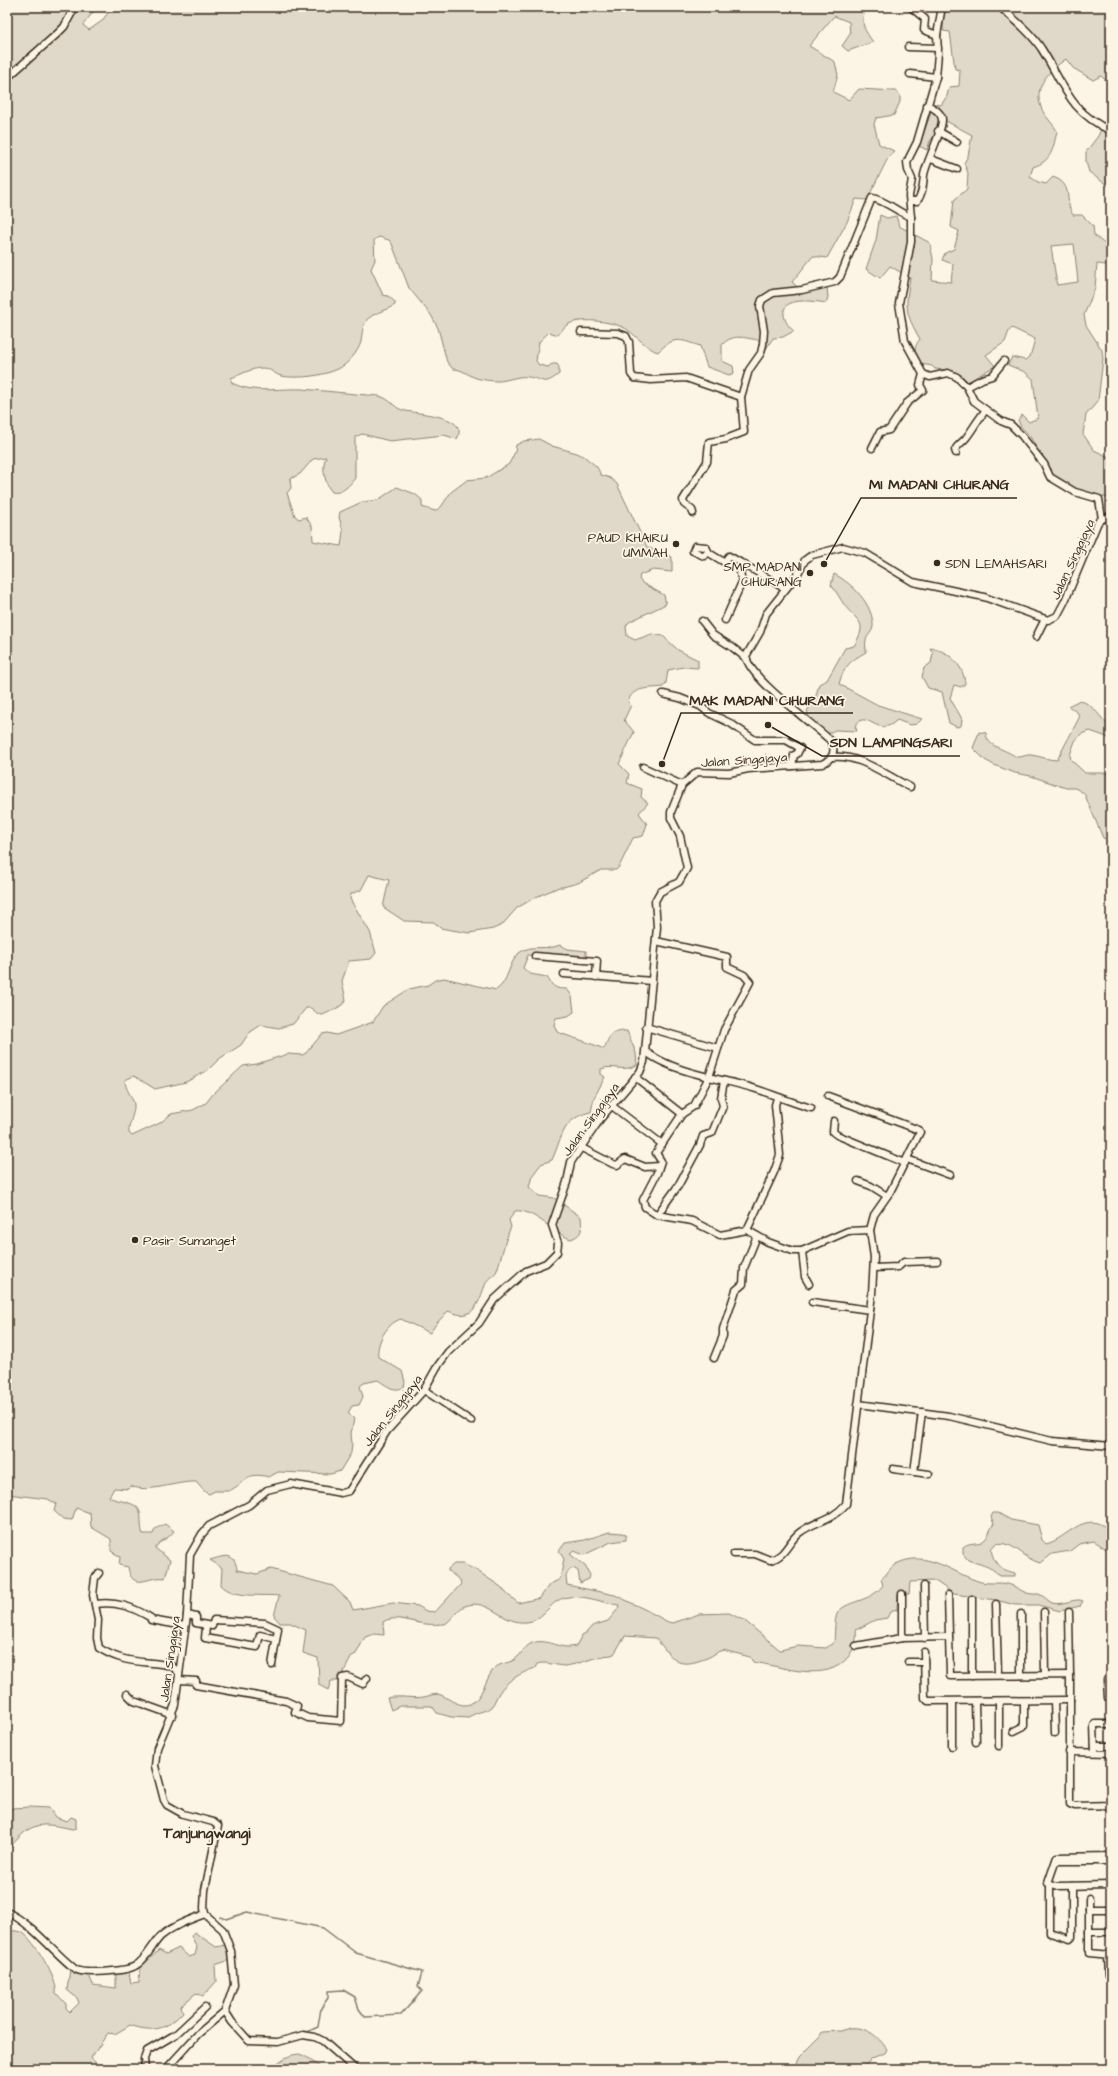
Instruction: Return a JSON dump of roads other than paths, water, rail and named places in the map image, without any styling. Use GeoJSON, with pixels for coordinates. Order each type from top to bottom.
{"type":"FeatureCollection","features":[{"type":"Feature","properties":{"kind":"street"},"geometry":{"type":"LineString","coordinates":[[7,78],[54,38],[64,27],[75,7]]}},
{"type":"Feature","properties":{"kind":"street"},"geometry":{"type":"LineString","coordinates":[[872,448],[880,432],[889,430],[907,403],[923,390],[920,385],[922,374],[905,341],[899,303],[911,242],[909,192],[912,179],[908,170],[907,162],[917,142],[936,76],[938,48],[937,35],[941,12],[940,7]]}},
{"type":"Feature","properties":{"kind":"street"},"geometry":{"type":"LineString","coordinates":[[1000,7],[1033,37],[1052,67],[1059,83],[1079,110],[1089,119],[1111,131]]}},
{"type":"Feature","properties":{"kind":"street"},"geometry":{"type":"LineString","coordinates":[[912,8],[926,19],[924,30],[937,35]]}},
{"type":"Feature","properties":{"kind":"street"},"geometry":{"type":"LineString","coordinates":[[908,46],[938,48]]}},
{"type":"Feature","properties":{"kind":"street"},"geometry":{"type":"LineString","coordinates":[[910,74],[936,76]]}},
{"type":"Feature","properties":{"kind":"street"},"geometry":{"type":"LineString","coordinates":[[910,201],[918,200],[924,173],[931,159],[942,118],[933,108],[927,105]]}},
{"type":"Feature","properties":{"kind":"street"},"geometry":{"type":"LineString","coordinates":[[938,131],[956,142]]}},
{"type":"Feature","properties":{"kind":"street"},"geometry":{"type":"LineString","coordinates":[[931,159],[957,169]]}},
{"type":"Feature","properties":{"kind":"street"},"geometry":{"type":"LineString","coordinates":[[693,513],[692,510],[683,502],[683,500],[707,462],[709,442],[726,439],[744,432],[741,397],[749,370],[761,353],[763,344],[764,331],[760,306],[762,300],[773,293],[802,290],[835,282],[840,277],[872,198],[884,202],[895,210],[911,217]]}},
{"type":"Feature","properties":{"kind":"street"},"geometry":{"type":"LineString","coordinates":[[580,332],[618,333],[626,336],[630,342],[631,374],[634,378],[651,380],[686,378],[741,397]]}},
{"type":"Feature","properties":{"kind":"street"},"geometry":{"type":"LineString","coordinates":[[967,387],[982,379],[992,376],[1004,361]]}},
{"type":"Feature","properties":{"kind":"street"},"geometry":{"type":"LineString","coordinates":[[922,374],[930,377],[942,373],[951,374],[957,377],[967,387],[974,401],[1001,421],[1011,425],[1022,435],[1053,480],[1075,492],[1099,499],[1102,519]]}},
{"type":"Feature","properties":{"kind":"street"},"geometry":{"type":"LineString","coordinates":[[956,453],[958,445],[965,439],[979,417],[986,410]]}},
{"type":"Feature","properties":{"kind":"street","name":"Jalan Singajaya"},"geometry":{"type":"LineString","coordinates":[[1044,619],[1048,620],[1056,616],[1065,601],[1098,522],[1111,516]]}},
{"type":"Feature","properties":{"kind":"street"},"geometry":{"type":"LineString","coordinates":[[747,659],[766,614],[809,557],[836,549],[848,548],[872,557],[908,580],[984,597],[1044,619],[1036,637]]}},
{"type":"Feature","properties":{"kind":"street"},"geometry":{"type":"LineString","coordinates":[[708,552],[724,562],[729,556],[745,564],[785,589]]}},
{"type":"Feature","properties":{"kind":"street"},"geometry":{"type":"LineString","coordinates":[[725,620],[742,580],[740,573],[745,564]]}},
{"type":"Feature","properties":{"kind":"street"},"geometry":{"type":"LineString","coordinates":[[702,621],[713,635],[747,659],[749,666],[761,679],[832,742],[835,749],[832,757],[847,756],[860,760],[910,787]]}},
{"type":"Feature","properties":{"kind":"street"},"geometry":{"type":"LineString","coordinates":[[663,694],[680,698],[700,706],[709,713],[730,723],[755,740],[786,740],[800,748],[794,756],[792,766]]}},
{"type":"Feature","properties":{"kind":"street","name":"Jalan Singajaya"},"geometry":{"type":"LineString","coordinates":[[204,1914],[205,1890],[218,1826],[213,1822],[183,1814],[167,1805],[164,1800],[154,1760],[160,1741],[172,1715],[179,1676],[186,1615],[188,1563],[190,1555],[202,1534],[209,1526],[249,1504],[267,1490],[292,1484],[341,1493],[349,1491],[387,1431],[424,1390],[444,1357],[456,1343],[479,1323],[494,1300],[526,1271],[546,1263],[557,1252],[558,1243],[552,1225],[567,1182],[571,1162],[580,1147],[643,1068],[646,1052],[646,1027],[656,941],[657,927],[654,911],[657,897],[660,892],[679,882],[687,868],[680,836],[671,815],[682,785],[697,772],[729,773],[748,769],[822,764],[832,757]]}},
{"type":"Feature","properties":{"kind":"street"},"geometry":{"type":"LineString","coordinates":[[643,768],[682,785]]}},
{"type":"Feature","properties":{"kind":"street"},"geometry":{"type":"LineString","coordinates":[[656,941],[724,955],[728,958],[728,967],[749,979],[750,982],[724,1030],[709,1077],[694,1106],[682,1114],[656,1155],[660,1159],[659,1166],[643,1200],[645,1207],[657,1215],[692,1221],[720,1234],[747,1230],[786,1249],[802,1251],[848,1231],[870,1230]]}},
{"type":"Feature","properties":{"kind":"street"},"geometry":{"type":"LineString","coordinates":[[535,956],[597,961],[596,977]]}},
{"type":"Feature","properties":{"kind":"street"},"geometry":{"type":"LineString","coordinates":[[564,974],[652,981]]}},
{"type":"Feature","properties":{"kind":"street"},"geometry":{"type":"LineString","coordinates":[[646,1027],[718,1048]]}},
{"type":"Feature","properties":{"kind":"street"},"geometry":{"type":"LineString","coordinates":[[646,1052],[666,1063],[709,1077],[757,1089],[777,1098],[811,1108]]}},
{"type":"Feature","properties":{"kind":"street"},"geometry":{"type":"LineString","coordinates":[[635,1077],[682,1114]]}},
{"type":"Feature","properties":{"kind":"street"},"geometry":{"type":"LineString","coordinates":[[657,1215],[678,1186],[700,1145],[703,1136],[712,1133],[723,1106],[721,1098],[724,1081]]}},
{"type":"Feature","properties":{"kind":"street"},"geometry":{"type":"LineString","coordinates":[[734,1554],[751,1554],[768,1560],[776,1559],[798,1534],[831,1518],[846,1504],[874,1268],[870,1230],[874,1215],[887,1196],[906,1161],[920,1130],[828,1096]]}},
{"type":"Feature","properties":{"kind":"street"},"geometry":{"type":"LineString","coordinates":[[747,1230],[774,1172],[780,1155],[775,1105],[777,1098]]}},
{"type":"Feature","properties":{"kind":"street"},"geometry":{"type":"LineString","coordinates":[[612,1106],[662,1144]]}},
{"type":"Feature","properties":{"kind":"street"},"geometry":{"type":"LineString","coordinates":[[834,1121],[833,1132],[837,1135],[906,1161],[950,1175]]}},
{"type":"Feature","properties":{"kind":"street"},"geometry":{"type":"LineString","coordinates":[[580,1147],[617,1165],[625,1159],[646,1167],[659,1166]]}},
{"type":"Feature","properties":{"kind":"street"},"geometry":{"type":"LineString","coordinates":[[858,1181],[871,1186],[887,1196]]}},
{"type":"Feature","properties":{"kind":"street"},"geometry":{"type":"LineString","coordinates":[[714,1358],[723,1336],[723,1329],[736,1289],[742,1284],[744,1268],[757,1236]]}},
{"type":"Feature","properties":{"kind":"street"},"geometry":{"type":"LineString","coordinates":[[802,1251],[805,1277],[810,1284]]}},
{"type":"Feature","properties":{"kind":"street"},"geometry":{"type":"LineString","coordinates":[[874,1268],[898,1267],[904,1262],[937,1261]]}},
{"type":"Feature","properties":{"kind":"street"},"geometry":{"type":"LineString","coordinates":[[812,1302],[870,1310]]}},
{"type":"Feature","properties":{"kind":"street"},"geometry":{"type":"LineString","coordinates":[[424,1390],[471,1421]]}},
{"type":"Feature","properties":{"kind":"street"},"geometry":{"type":"LineString","coordinates":[[858,1404],[949,1416],[1052,1441],[1111,1446]]}},
{"type":"Feature","properties":{"kind":"street"},"geometry":{"type":"LineString","coordinates":[[914,1472],[922,1412]]}},
{"type":"Feature","properties":{"kind":"street"},"geometry":{"type":"LineString","coordinates":[[893,1469],[929,1474]]}},
{"type":"Feature","properties":{"kind":"street"},"geometry":{"type":"LineString","coordinates":[[99,1573],[95,1578],[94,1595],[98,1620],[97,1643],[99,1648],[106,1653],[128,1660],[172,1666],[179,1676],[196,1681],[196,1684],[286,1701],[297,1706],[295,1712],[308,1718],[341,1721],[342,1678],[348,1677],[363,1684],[367,1678]]}},
{"type":"Feature","properties":{"kind":"street"},"geometry":{"type":"LineString","coordinates":[[924,1586],[925,1638]]}},
{"type":"Feature","properties":{"kind":"street"},"geometry":{"type":"LineString","coordinates":[[902,1594],[902,1638]]}},
{"type":"Feature","properties":{"kind":"street"},"geometry":{"type":"LineString","coordinates":[[948,1595],[950,1676],[1070,1675]]}},
{"type":"Feature","properties":{"kind":"street"},"geometry":{"type":"LineString","coordinates":[[972,1599],[972,1676]]}},
{"type":"Feature","properties":{"kind":"street"},"geometry":{"type":"LineString","coordinates":[[96,1604],[113,1604],[130,1607],[151,1618],[151,1620],[185,1626]]}},
{"type":"Feature","properties":{"kind":"street"},"geometry":{"type":"LineString","coordinates":[[996,1604],[998,1675]]}},
{"type":"Feature","properties":{"kind":"street"},"geometry":{"type":"LineString","coordinates":[[1044,1612],[1044,1675]]}},
{"type":"Feature","properties":{"kind":"street"},"geometry":{"type":"LineString","coordinates":[[1069,1612],[1070,1804],[1075,1806],[1111,1805]]}},
{"type":"Feature","properties":{"kind":"street"},"geometry":{"type":"LineString","coordinates":[[1021,1675],[1022,1614]]}},
{"type":"Feature","properties":{"kind":"street"},"geometry":{"type":"LineString","coordinates":[[186,1615],[196,1617],[196,1623],[206,1626],[212,1626],[214,1620],[265,1623],[278,1629],[272,1665]]}},
{"type":"Feature","properties":{"kind":"street"},"geometry":{"type":"LineString","coordinates":[[206,1626],[204,1638],[257,1647],[260,1635],[276,1639]]}},
{"type":"Feature","properties":{"kind":"street"},"geometry":{"type":"LineString","coordinates":[[856,1646],[902,1638],[949,1637]]}},
{"type":"Feature","properties":{"kind":"street"},"geometry":{"type":"LineString","coordinates":[[924,1652],[926,1700],[975,1702],[1070,1700]]}},
{"type":"Feature","properties":{"kind":"street"},"geometry":{"type":"LineString","coordinates":[[908,1662],[924,1662]]}},
{"type":"Feature","properties":{"kind":"street"},"geometry":{"type":"LineString","coordinates":[[1111,1676],[1107,1680],[1108,1698],[1111,1700]]}},
{"type":"Feature","properties":{"kind":"street"},"geometry":{"type":"LineString","coordinates":[[127,1694],[134,1701],[172,1715]]}},
{"type":"Feature","properties":{"kind":"street"},"geometry":{"type":"LineString","coordinates":[[999,1701],[999,1746]]}},
{"type":"Feature","properties":{"kind":"street"},"geometry":{"type":"LineString","coordinates":[[1014,1731],[1024,1726],[1024,1701]]}},
{"type":"Feature","properties":{"kind":"street"},"geometry":{"type":"LineString","coordinates":[[1054,1701],[1055,1733]]}},
{"type":"Feature","properties":{"kind":"street"},"geometry":{"type":"LineString","coordinates":[[952,1702],[952,1746]]}},
{"type":"Feature","properties":{"kind":"street"},"geometry":{"type":"LineString","coordinates":[[975,1702],[976,1742]]}},
{"type":"Feature","properties":{"kind":"street"},"geometry":{"type":"LineString","coordinates":[[1095,1749],[1094,1726],[1096,1724],[1111,1724]]}},
{"type":"Feature","properties":{"kind":"street"},"geometry":{"type":"LineString","coordinates":[[1069,1752],[1111,1746]]}},
{"type":"Feature","properties":{"kind":"street"},"geometry":{"type":"LineString","coordinates":[[1095,1749],[1111,1752]]}},
{"type":"Feature","properties":{"kind":"street"},"geometry":{"type":"LineString","coordinates":[[1072,1886],[1072,1937],[1070,1939],[1050,1933],[1050,1885],[1048,1882],[1058,1857],[1111,1856]]}},
{"type":"Feature","properties":{"kind":"street"},"geometry":{"type":"LineString","coordinates":[[1057,1861],[1111,1861]]}},
{"type":"Feature","properties":{"kind":"street"},"geometry":{"type":"LineString","coordinates":[[1050,1885],[1111,1885]]}},
{"type":"Feature","properties":{"kind":"street"},"geometry":{"type":"LineString","coordinates":[[1089,1899],[1090,1953],[1109,1955],[1108,1976],[1111,1979]]}},
{"type":"Feature","properties":{"kind":"street"},"geometry":{"type":"LineString","coordinates":[[1089,1909],[1111,1909]]}},
{"type":"Feature","properties":{"kind":"street"},"geometry":{"type":"LineString","coordinates":[[7,1912],[48,1943],[76,1969],[87,1972],[127,1969],[136,1966],[160,1937],[185,1921],[204,1914],[223,1930],[231,1951],[234,1985],[225,2011],[198,2034],[166,2069]]}},
{"type":"Feature","properties":{"kind":"street"},"geometry":{"type":"LineString","coordinates":[[1090,1932],[1111,1932]]}},
{"type":"Feature","properties":{"kind":"street"},"geometry":{"type":"LineString","coordinates":[[145,2069],[144,2058],[147,2051],[159,2046],[176,2034],[205,2007]]}},
{"type":"Feature","properties":{"kind":"street"},"geometry":{"type":"LineString","coordinates":[[225,2011],[232,2022],[249,2041],[278,2042],[303,2035],[315,2037],[323,2041],[355,2069]]}},
{"type":"Feature","properties":{"kind":"waterway"},"geometry":{"type":"LineString","coordinates":[[220,1917],[227,1919],[247,1912],[323,1928],[356,1953],[422,1972],[418,1987],[422,1991],[401,2015],[365,2017],[359,2009],[355,1997],[343,1990],[328,1991],[328,1998],[321,2008],[318,2027],[307,2032]]}},
{"type":"Feature","properties":{"kind":"place","name":"PAUD KHAIRU UMMAH"},"geometry":{"type":"Point","coordinates":[676,544]}},
{"type":"Feature","properties":{"kind":"place","name":"SDN LEMAHSARI"},"geometry":{"type":"Point","coordinates":[937,563]}},
{"type":"Feature","properties":{"kind":"place","name":"MI MADANI CIHURANG"},"geometry":{"type":"Point","coordinates":[824,564]}},
{"type":"Feature","properties":{"kind":"place","name":"SMP MADANI CIHURANG"},"geometry":{"type":"Point","coordinates":[810,573]}},
{"type":"Feature","properties":{"kind":"place","name":"SDN LAMPINGSARI"},"geometry":{"type":"Point","coordinates":[768,725]}},
{"type":"Feature","properties":{"kind":"place","name":"MAK MADANI CIHURANG"},"geometry":{"type":"Point","coordinates":[662,764]}},
{"type":"Feature","properties":{"kind":"place","name":"Pasir Sumanget"},"geometry":{"type":"Point","coordinates":[135,1240]}},
{"type":"Feature","properties":{"kind":"district","name":"Tanjungwangi"},"geometry":{"type":"Point","coordinates":[207,1833]}}]}
